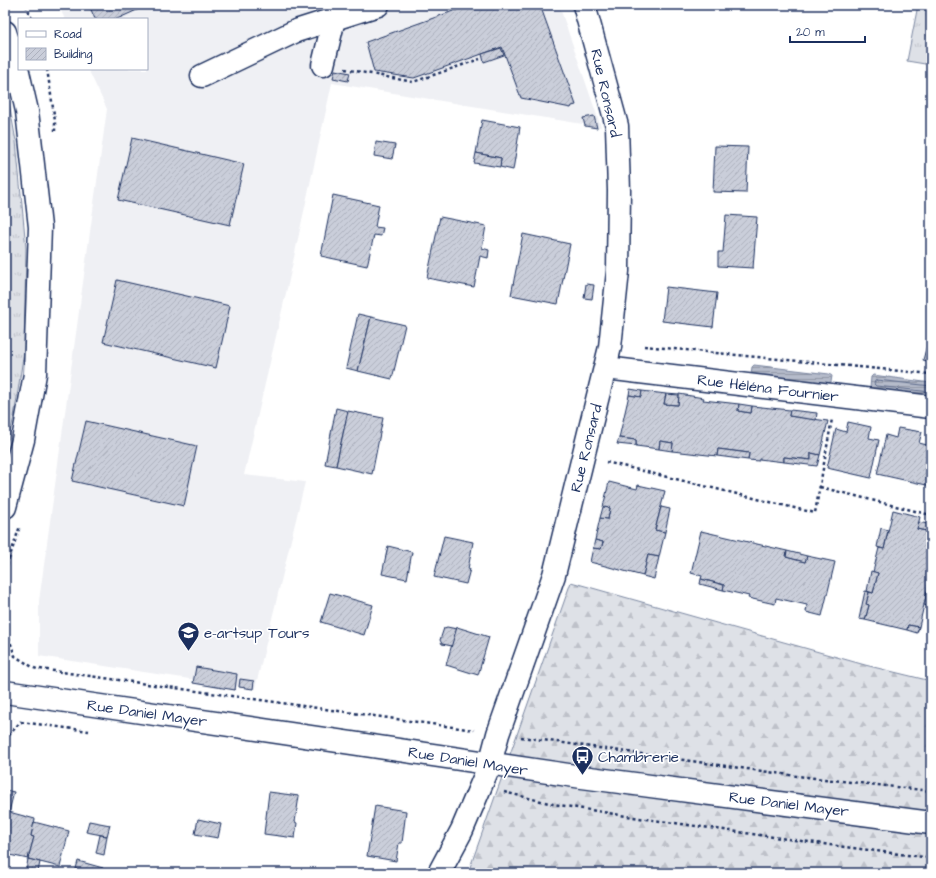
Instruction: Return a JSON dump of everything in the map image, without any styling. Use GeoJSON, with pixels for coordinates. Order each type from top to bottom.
{"type":"FeatureCollection","features":[{"type":"Feature","properties":{"kind":"main road"},"geometry":{"type":"LineString","coordinates":[[202,76],[296,31],[378,5]]}},
{"type":"Feature","properties":{"kind":"main road","name":"Rue Ronsard"},"geometry":{"type":"LineString","coordinates":[[439,873],[462,830],[490,764],[498,734],[554,575],[610,347],[618,271],[619,191],[617,126],[584,5]]}},
{"type":"Feature","properties":{"kind":"main road"},"geometry":{"type":"LineString","coordinates":[[323,65],[334,19]]}},
{"type":"Feature","properties":{"kind":"main road"},"geometry":{"type":"LineString","coordinates":[[5,32],[18,72],[27,112],[40,227],[35,374],[23,440],[5,507]]}},
{"type":"Feature","properties":{"kind":"main road","name":"Rue Héléna Fournier"},"geometry":{"type":"LineString","coordinates":[[606,368],[931,407]]}},
{"type":"Feature","properties":{"kind":"main road","name":"Rue Daniel Mayer"},"geometry":{"type":"LineString","coordinates":[[5,692],[490,764],[931,823]]}},
{"type":"Feature","properties":{"kind":"path"},"geometry":{"type":"LineString","coordinates":[[26,5],[32,18]]}},
{"type":"Feature","properties":{"kind":"path"},"geometry":{"type":"LineString","coordinates":[[323,65],[413,82],[480,59]]}},
{"type":"Feature","properties":{"kind":"path"},"geometry":{"type":"LineString","coordinates":[[610,347],[627,345],[931,374]]}},
{"type":"Feature","properties":{"kind":"path"},"geometry":{"type":"LineString","coordinates":[[584,457],[815,513],[837,396]]}},
{"type":"Feature","properties":{"kind":"path"},"geometry":{"type":"LineString","coordinates":[[820,487],[931,514]]}},
{"type":"Feature","properties":{"kind":"path"},"geometry":{"type":"LineString","coordinates":[[5,740],[21,722]]}},
{"type":"Feature","properties":{"kind":"shaded area"},"geometry":{"type":"Polygon","coordinates":[[[58,5],[559,5],[601,127],[332,83],[244,475],[305,482],[255,689],[39,656],[39,601],[107,109],[88,70],[148,70],[148,18],[64,18],[58,5]]]}},
{"type":"Feature","properties":{"kind":"green space"},"geometry":{"type":"Polygon","coordinates":[[[918,5],[931,5],[931,65],[907,61],[918,5]]]}},
{"type":"Feature","properties":{"kind":"green space"},"geometry":{"type":"Polygon","coordinates":[[[5,81],[16,141],[26,248],[24,351],[14,417],[5,452],[5,81]]]}},
{"type":"Feature","properties":{"kind":"green space"},"geometry":{"type":"Polygon","coordinates":[[[571,582],[865,665],[931,681],[931,873],[468,873],[571,582]]]}},
{"type":"Feature","properties":{"kind":"water"},"geometry":{"type":"Polygon","coordinates":[[[754,365],[829,374],[832,376],[831,382],[828,383],[753,375],[751,374],[752,367],[754,365]]]}},
{"type":"Feature","properties":{"kind":"water"},"geometry":{"type":"Polygon","coordinates":[[[873,375],[931,383],[931,396],[872,390],[870,388],[871,377],[873,375]]]}},
{"type":"Feature","properties":{"kind":"building"},"geometry":{"type":"Polygon","coordinates":[[[89,5],[148,5],[119,18],[95,18],[89,5]]]}},
{"type":"Feature","properties":{"kind":"building"},"geometry":{"type":"Polygon","coordinates":[[[470,5],[540,5],[576,105],[572,106],[571,108],[521,98],[502,47],[414,78],[374,72],[366,42],[470,5]]]}},
{"type":"Feature","properties":{"kind":"building"},"geometry":{"type":"Polygon","coordinates":[[[501,48],[504,55],[484,62],[482,54],[501,48]]]}},
{"type":"Feature","properties":{"kind":"building"},"geometry":{"type":"Polygon","coordinates":[[[335,70],[350,73],[348,81],[333,78],[335,70]]]}},
{"type":"Feature","properties":{"kind":"building"},"geometry":{"type":"Polygon","coordinates":[[[594,116],[597,128],[585,126],[583,118],[594,116]]]}},
{"type":"Feature","properties":{"kind":"building"},"geometry":{"type":"Polygon","coordinates":[[[482,120],[520,127],[513,170],[500,167],[501,158],[476,153],[482,120]]]}},
{"type":"Feature","properties":{"kind":"building"},"geometry":{"type":"Polygon","coordinates":[[[132,138],[244,164],[230,225],[118,200],[132,138]]]}},
{"type":"Feature","properties":{"kind":"building"},"geometry":{"type":"Polygon","coordinates":[[[376,142],[395,145],[392,159],[374,156],[376,142]]]}},
{"type":"Feature","properties":{"kind":"building"},"geometry":{"type":"Polygon","coordinates":[[[715,146],[748,147],[746,193],[713,192],[715,146]]]}},
{"type":"Feature","properties":{"kind":"building"},"geometry":{"type":"Polygon","coordinates":[[[476,153],[501,158],[500,167],[474,163],[476,153]]]}},
{"type":"Feature","properties":{"kind":"building"},"geometry":{"type":"Polygon","coordinates":[[[333,195],[379,205],[375,227],[383,228],[381,236],[374,235],[367,266],[321,256],[333,195]]]}},
{"type":"Feature","properties":{"kind":"building"},"geometry":{"type":"Polygon","coordinates":[[[726,215],[757,217],[753,268],[718,266],[718,252],[723,252],[726,215]]]}},
{"type":"Feature","properties":{"kind":"building"},"geometry":{"type":"Polygon","coordinates":[[[440,217],[486,226],[482,248],[489,250],[488,258],[480,256],[474,287],[427,278],[440,217]]]}},
{"type":"Feature","properties":{"kind":"building"},"geometry":{"type":"Polygon","coordinates":[[[523,234],[570,244],[558,304],[511,295],[523,234]]]}},
{"type":"Feature","properties":{"kind":"building"},"geometry":{"type":"Polygon","coordinates":[[[117,280],[230,306],[216,368],[103,342],[117,280]]]}},
{"type":"Feature","properties":{"kind":"building"},"geometry":{"type":"Polygon","coordinates":[[[586,284],[594,285],[592,299],[584,298],[586,284]]]}},
{"type":"Feature","properties":{"kind":"building"},"geometry":{"type":"Polygon","coordinates":[[[666,287],[717,293],[713,327],[662,321],[666,287]]]}},
{"type":"Feature","properties":{"kind":"building"},"geometry":{"type":"Polygon","coordinates":[[[358,314],[371,317],[358,371],[346,368],[358,314]]]}},
{"type":"Feature","properties":{"kind":"building"},"geometry":{"type":"Polygon","coordinates":[[[371,317],[405,325],[392,379],[358,371],[371,317]]]}},
{"type":"Feature","properties":{"kind":"building"},"geometry":{"type":"Polygon","coordinates":[[[931,330],[931,362],[923,360],[931,330]]]}},
{"type":"Feature","properties":{"kind":"building"},"geometry":{"type":"Polygon","coordinates":[[[630,389],[642,391],[641,397],[629,395],[630,389]]]}},
{"type":"Feature","properties":{"kind":"building"},"geometry":{"type":"Polygon","coordinates":[[[642,391],[666,394],[664,404],[678,405],[679,394],[704,398],[703,400],[739,404],[738,411],[751,413],[752,406],[790,410],[789,416],[828,421],[820,455],[811,453],[811,460],[784,457],[784,462],[759,459],[759,461],[748,460],[749,453],[718,449],[717,456],[672,451],[673,443],[660,441],[659,449],[636,446],[636,440],[619,438],[629,395],[641,397],[642,391]]]}},
{"type":"Feature","properties":{"kind":"building"},"geometry":{"type":"Polygon","coordinates":[[[666,394],[679,395],[678,405],[664,404],[666,394]]]}},
{"type":"Feature","properties":{"kind":"building"},"geometry":{"type":"Polygon","coordinates":[[[739,404],[752,406],[751,413],[738,411],[739,404]]]}},
{"type":"Feature","properties":{"kind":"building"},"geometry":{"type":"Polygon","coordinates":[[[336,408],[348,411],[336,466],[325,464],[336,408]]]}},
{"type":"Feature","properties":{"kind":"building"},"geometry":{"type":"Polygon","coordinates":[[[790,410],[817,413],[816,420],[789,416],[790,410]]]}},
{"type":"Feature","properties":{"kind":"building"},"geometry":{"type":"Polygon","coordinates":[[[348,411],[383,418],[372,474],[336,466],[348,411]]]}},
{"type":"Feature","properties":{"kind":"building"},"geometry":{"type":"Polygon","coordinates":[[[86,421],[197,446],[184,506],[72,481],[86,421]]]}},
{"type":"Feature","properties":{"kind":"building"},"geometry":{"type":"Polygon","coordinates":[[[848,422],[871,427],[869,438],[879,440],[871,478],[827,468],[836,429],[846,432],[848,422]]]}},
{"type":"Feature","properties":{"kind":"building"},"geometry":{"type":"Polygon","coordinates":[[[898,428],[922,432],[919,443],[931,446],[931,486],[877,474],[886,435],[896,438],[898,428]]]}},
{"type":"Feature","properties":{"kind":"building"},"geometry":{"type":"Polygon","coordinates":[[[619,438],[636,440],[636,446],[617,444],[619,438]]]}},
{"type":"Feature","properties":{"kind":"building"},"geometry":{"type":"Polygon","coordinates":[[[660,441],[673,443],[672,451],[659,449],[660,441]]]}},
{"type":"Feature","properties":{"kind":"building"},"geometry":{"type":"Polygon","coordinates":[[[718,449],[749,453],[748,460],[717,456],[718,449]]]}},
{"type":"Feature","properties":{"kind":"building"},"geometry":{"type":"Polygon","coordinates":[[[811,453],[820,455],[817,466],[784,462],[784,457],[811,460],[811,453]]]}},
{"type":"Feature","properties":{"kind":"building"},"geometry":{"type":"Polygon","coordinates":[[[609,482],[637,489],[638,485],[665,491],[655,530],[665,532],[659,557],[648,555],[643,576],[590,562],[593,548],[601,549],[603,542],[595,540],[600,518],[608,519],[610,508],[603,507],[609,482]]]}},
{"type":"Feature","properties":{"kind":"building"},"geometry":{"type":"Polygon","coordinates":[[[603,507],[610,508],[608,519],[600,518],[603,507]]]}},
{"type":"Feature","properties":{"kind":"building"},"geometry":{"type":"Polygon","coordinates":[[[661,507],[670,509],[665,532],[655,530],[661,507]]]}},
{"type":"Feature","properties":{"kind":"building"},"geometry":{"type":"Polygon","coordinates":[[[893,510],[920,517],[917,529],[931,532],[926,559],[931,560],[931,574],[919,627],[908,625],[907,630],[865,620],[869,605],[866,604],[869,592],[873,593],[878,573],[873,572],[879,548],[884,549],[893,510]]]}},
{"type":"Feature","properties":{"kind":"building"},"geometry":{"type":"Polygon","coordinates":[[[919,522],[931,525],[931,532],[917,529],[919,522]]]}},
{"type":"Feature","properties":{"kind":"building"},"geometry":{"type":"Polygon","coordinates":[[[881,528],[888,530],[884,549],[877,547],[881,528]]]}},
{"type":"Feature","properties":{"kind":"building"},"geometry":{"type":"Polygon","coordinates":[[[701,531],[787,551],[786,557],[805,562],[807,556],[835,562],[822,616],[806,612],[807,605],[776,598],[775,604],[748,598],[749,596],[723,590],[724,585],[701,579],[702,576],[691,573],[701,531]]]}},
{"type":"Feature","properties":{"kind":"building"},"geometry":{"type":"Polygon","coordinates":[[[444,536],[473,542],[468,569],[470,569],[466,584],[434,577],[444,536]]]}},
{"type":"Feature","properties":{"kind":"building"},"geometry":{"type":"Polygon","coordinates":[[[595,540],[603,542],[601,549],[593,548],[595,540]]]}},
{"type":"Feature","properties":{"kind":"building"},"geometry":{"type":"Polygon","coordinates":[[[388,546],[412,552],[407,579],[382,574],[388,546]]]}},
{"type":"Feature","properties":{"kind":"building"},"geometry":{"type":"Polygon","coordinates":[[[787,551],[807,556],[805,562],[786,557],[787,551]]]}},
{"type":"Feature","properties":{"kind":"building"},"geometry":{"type":"Polygon","coordinates":[[[648,555],[659,557],[654,579],[643,576],[648,555]]]}},
{"type":"Feature","properties":{"kind":"building"},"geometry":{"type":"Polygon","coordinates":[[[871,571],[878,573],[873,593],[867,591],[871,571]]]}},
{"type":"Feature","properties":{"kind":"building"},"geometry":{"type":"Polygon","coordinates":[[[701,579],[724,585],[723,590],[700,584],[701,579]]]}},
{"type":"Feature","properties":{"kind":"building"},"geometry":{"type":"Polygon","coordinates":[[[929,584],[931,585],[931,591],[927,606],[924,605],[929,584]]]}},
{"type":"Feature","properties":{"kind":"building"},"geometry":{"type":"Polygon","coordinates":[[[865,591],[869,592],[866,604],[869,605],[865,620],[859,619],[865,591]]]}},
{"type":"Feature","properties":{"kind":"building"},"geometry":{"type":"Polygon","coordinates":[[[330,593],[373,605],[364,635],[321,622],[330,593]]]}},
{"type":"Feature","properties":{"kind":"building"},"geometry":{"type":"Polygon","coordinates":[[[908,625],[919,627],[917,633],[907,630],[908,625]]]}},
{"type":"Feature","properties":{"kind":"building"},"geometry":{"type":"Polygon","coordinates":[[[447,627],[457,629],[452,646],[442,644],[440,640],[444,628],[447,627]]]}},
{"type":"Feature","properties":{"kind":"building"},"geometry":{"type":"Polygon","coordinates":[[[457,627],[489,637],[478,675],[446,665],[457,627]]]}},
{"type":"Feature","properties":{"kind":"building"},"geometry":{"type":"Polygon","coordinates":[[[196,667],[237,674],[235,690],[193,683],[196,667]]]}},
{"type":"Feature","properties":{"kind":"building"},"geometry":{"type":"Polygon","coordinates":[[[240,679],[254,681],[253,689],[239,687],[240,679]]]}},
{"type":"Feature","properties":{"kind":"building"},"geometry":{"type":"Polygon","coordinates":[[[5,790],[14,792],[9,812],[35,819],[31,836],[34,837],[28,859],[5,854],[5,829],[8,816],[5,815],[5,790]]]}},
{"type":"Feature","properties":{"kind":"building"},"geometry":{"type":"Polygon","coordinates":[[[269,792],[299,796],[295,822],[297,823],[295,838],[264,834],[269,792]]]}},
{"type":"Feature","properties":{"kind":"building"},"geometry":{"type":"Polygon","coordinates":[[[375,806],[406,811],[402,843],[399,843],[396,861],[367,856],[375,806]]]}},
{"type":"Feature","properties":{"kind":"building"},"geometry":{"type":"Polygon","coordinates":[[[198,819],[221,824],[218,838],[195,834],[198,819]]]}},
{"type":"Feature","properties":{"kind":"building"},"geometry":{"type":"Polygon","coordinates":[[[89,821],[110,825],[107,836],[86,832],[89,821]]]}},
{"type":"Feature","properties":{"kind":"building"},"geometry":{"type":"Polygon","coordinates":[[[34,822],[69,831],[60,867],[28,859],[34,837],[31,836],[34,822]]]}},
{"type":"Feature","properties":{"kind":"building"},"geometry":{"type":"Polygon","coordinates":[[[100,835],[107,836],[104,855],[96,853],[100,835]]]}},
{"type":"Feature","properties":{"kind":"building"},"geometry":{"type":"Polygon","coordinates":[[[28,859],[40,862],[38,872],[26,871],[28,859]]]}},
{"type":"Feature","properties":{"kind":"building"},"geometry":{"type":"Polygon","coordinates":[[[78,861],[103,868],[102,873],[75,873],[78,861]]]}},
{"type":"Feature","properties":{"kind":"place","name":"e-artsup Tours"},"geometry":{"type":"Point","coordinates":[189,652]}},
{"type":"Feature","properties":{"kind":"place","name":"Chambrerie"},"geometry":{"type":"Point","coordinates":[582,776]}}]}
